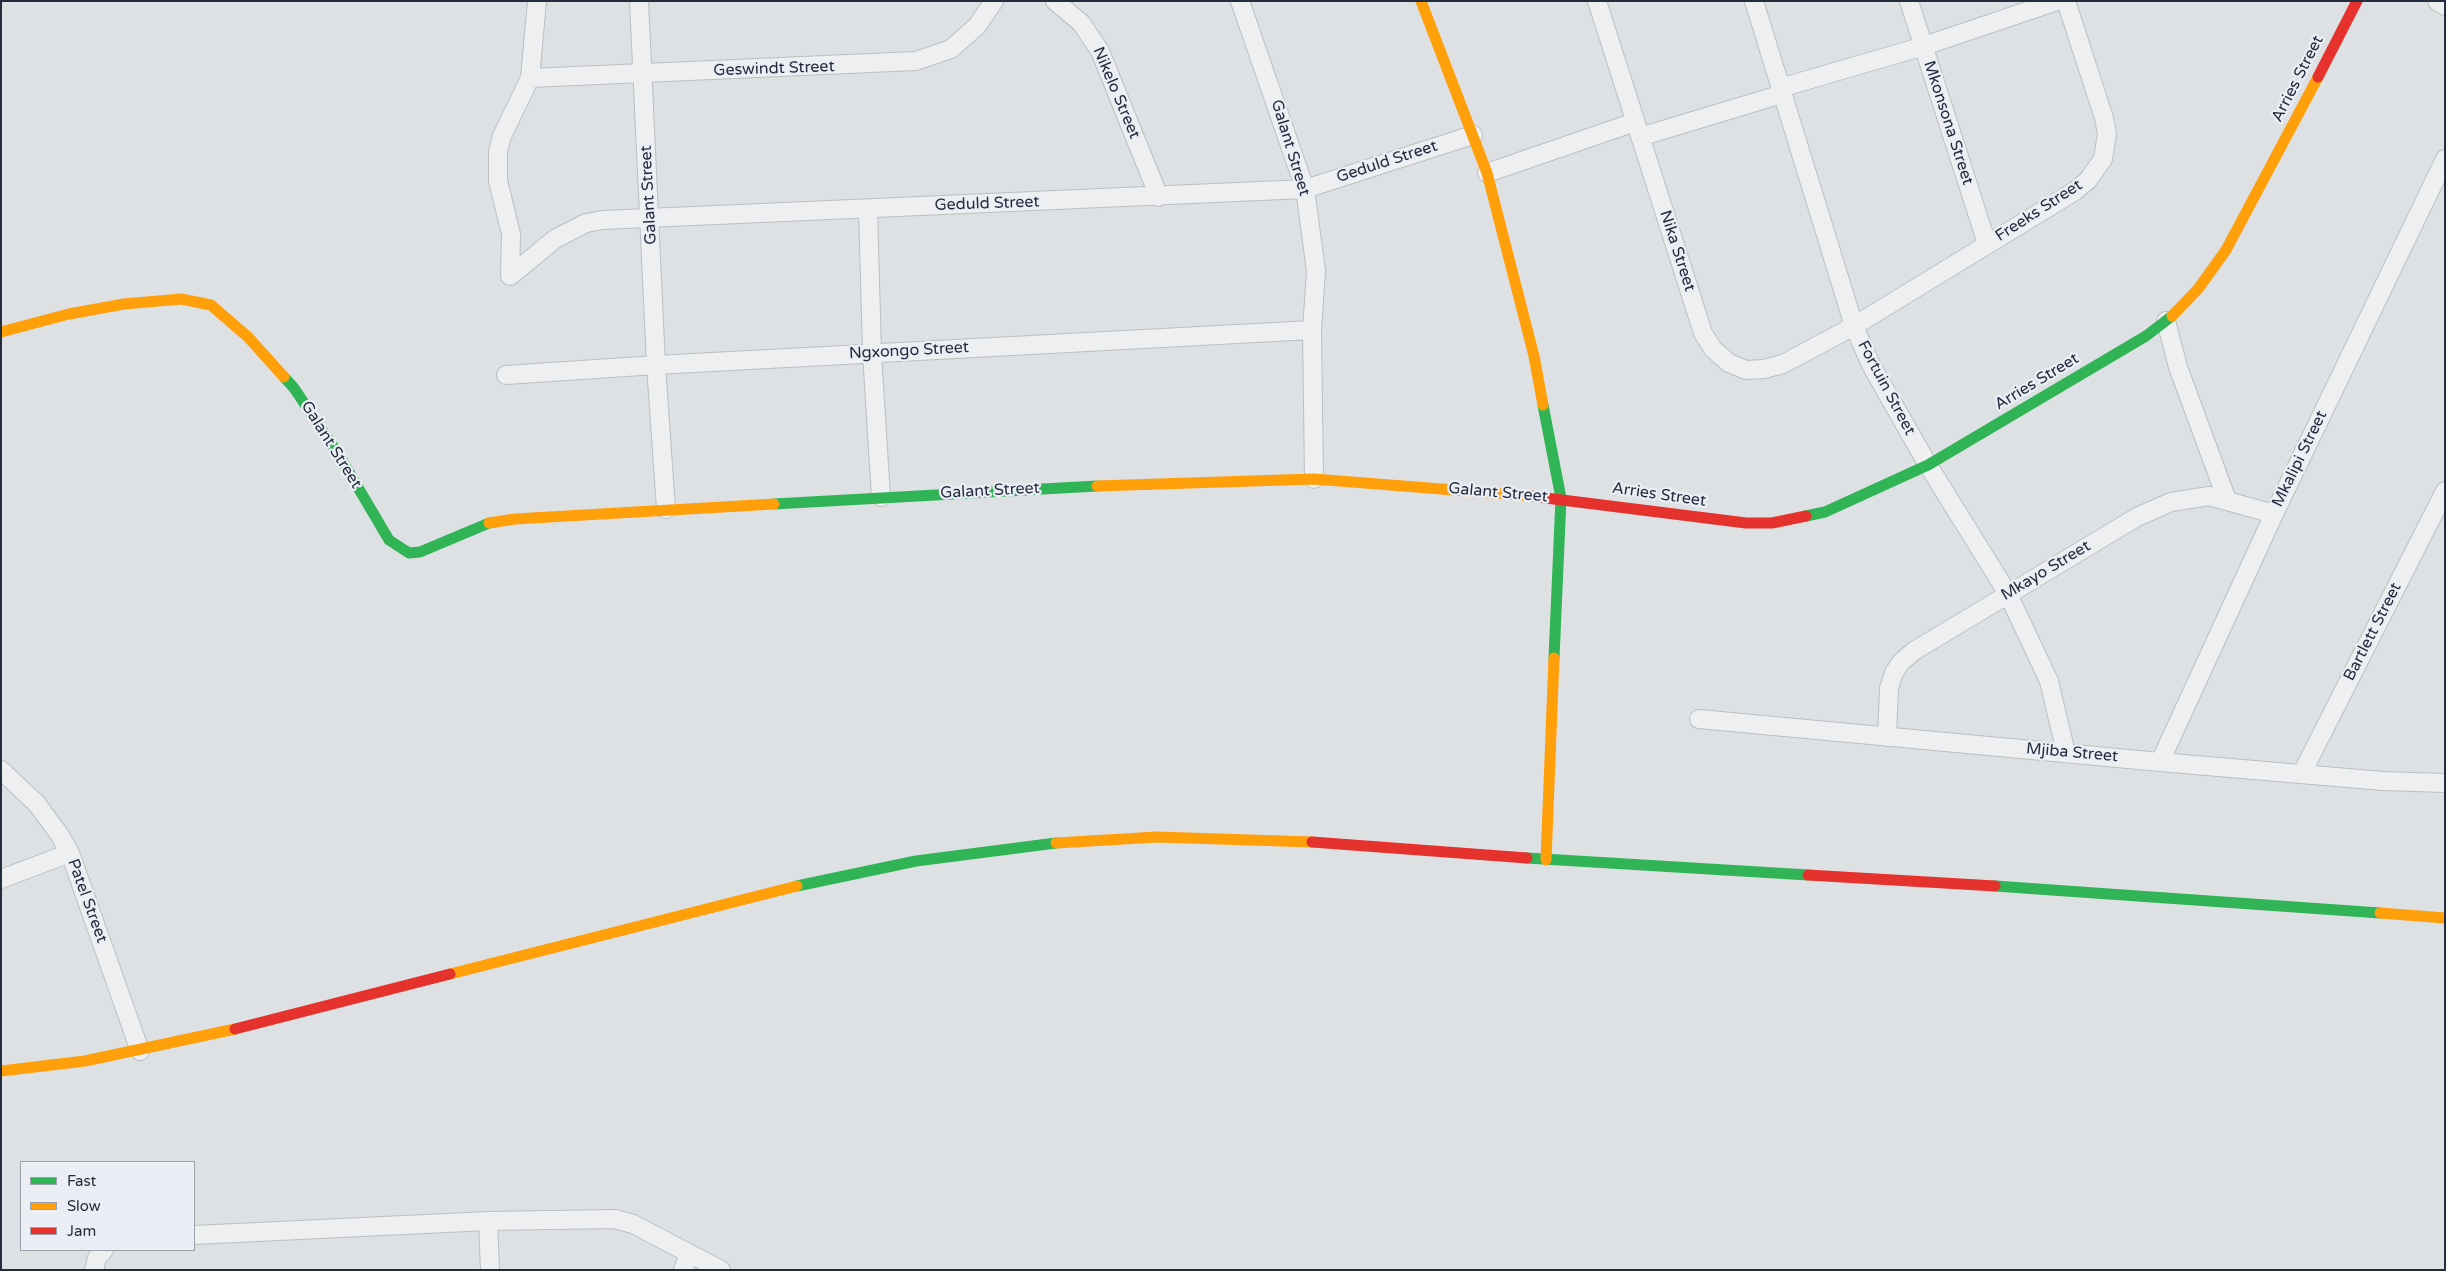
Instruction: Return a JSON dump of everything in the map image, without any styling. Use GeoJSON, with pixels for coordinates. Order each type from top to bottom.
{"type":"FeatureCollection","features":[{"type":"Feature","properties":{"kind":"street"},"geometry":{"type":"LineString","coordinates":[[530,78],[537,1]]}},
{"type":"Feature","properties":{"kind":"street","name":"Galant Street"},"geometry":{"type":"LineString","coordinates":[[639,1],[651,218],[656,365],[666,509]]}},
{"type":"Feature","properties":{"kind":"street","name":"Geswindt Street"},"geometry":{"type":"LineString","coordinates":[[530,78],[916,62],[951,49],[977,26],[994,1]]}},
{"type":"Feature","properties":{"kind":"street","name":"Nikelo Street"},"geometry":{"type":"LineString","coordinates":[[1055,1],[1081,24],[1100,51],[1159,196]]}},
{"type":"Feature","properties":{"kind":"street","name":"Galant Street"},"geometry":{"type":"LineString","coordinates":[[1240,1],[1305,189],[1316,271],[1312,330],[1314,479]]}},
{"type":"Feature","properties":{"kind":"street"},"geometry":{"type":"LineString","coordinates":[[1421,1],[1487,173],[1534,356],[1561,498],[1546,860]]}},
{"type":"Feature","properties":{"kind":"street","name":"Nika Street"},"geometry":{"type":"LineString","coordinates":[[1597,1],[1703,333],[1712,349],[1729,363],[1746,370],[1764,369],[1784,364],[1854,326]]}},
{"type":"Feature","properties":{"kind":"street","name":"Fortuin Street"},"geometry":{"type":"LineString","coordinates":[[1754,1],[1854,326],[1871,365],[1928,465],[2008,594],[2049,681],[2066,753]]}},
{"type":"Feature","properties":{"kind":"street","name":"Mkonsona Street"},"geometry":{"type":"LineString","coordinates":[[1909,1],[1988,244]]}},
{"type":"Feature","properties":{"kind":"street"},"geometry":{"type":"LineString","coordinates":[[1487,173],[1637,129],[1781,91],[1924,46],[2057,1]]}},
{"type":"Feature","properties":{"kind":"street","name":"Freeks Street"},"geometry":{"type":"LineString","coordinates":[[1854,326],[2075,191],[2088,180],[2103,159],[2106,146],[2104,118],[2066,1]]}},
{"type":"Feature","properties":{"kind":"street","name":"Arries Street"},"geometry":{"type":"LineString","coordinates":[[1561,498],[1746,523],[1772,522],[1825,512],[1928,465],[2146,336],[2166,321],[2198,289],[2226,250],[2254,201],[2357,1]]}},
{"type":"Feature","properties":{"kind":"street"},"geometry":{"type":"LineString","coordinates":[[2437,1],[2445,6]]}},
{"type":"Feature","properties":{"kind":"street","name":"Geduld Street"},"geometry":{"type":"LineString","coordinates":[[530,78],[502,136],[498,151],[498,181],[511,234],[510,276],[555,239],[586,223],[603,220],[1305,189],[1473,135]]}},
{"type":"Feature","properties":{"kind":"street","name":"Mkalipi Street"},"geometry":{"type":"LineString","coordinates":[[2160,762],[2274,514],[2445,159]]}},
{"type":"Feature","properties":{"kind":"street"},"geometry":{"type":"LineString","coordinates":[[868,209],[872,353],[881,497]]}},
{"type":"Feature","properties":{"kind":"street","name":"Galant Street"},"geometry":{"type":"LineString","coordinates":[[1,332],[69,314],[124,304],[181,299],[211,305],[248,337],[294,388],[311,411],[389,540],[409,553],[420,552],[485,524],[515,519],[1112,485],[1314,479],[1561,498]]}},
{"type":"Feature","properties":{"kind":"street"},"geometry":{"type":"LineString","coordinates":[[2166,321],[2181,374],[2227,500]]}},
{"type":"Feature","properties":{"kind":"street","name":"Ngxongo Street"},"geometry":{"type":"LineString","coordinates":[[506,375],[656,365],[1312,330]]}},
{"type":"Feature","properties":{"kind":"street","name":"Bartlett Street"},"geometry":{"type":"LineString","coordinates":[[2302,774],[2445,491]]}},
{"type":"Feature","properties":{"kind":"street","name":"Mkayo Street"},"geometry":{"type":"LineString","coordinates":[[1887,737],[1889,688],[1894,673],[1901,662],[1914,651],[2137,517],[2171,502],[2209,496],[2274,514]]}},
{"type":"Feature","properties":{"kind":"street","name":"Mjiba Street"},"geometry":{"type":"LineString","coordinates":[[1699,719],[2160,762],[2302,774],[2445,783]]}},
{"type":"Feature","properties":{"kind":"street","name":"Patel Street"},"geometry":{"type":"LineString","coordinates":[[1,770],[37,804],[70,853],[140,1051]]}},
{"type":"Feature","properties":{"kind":"street"},"geometry":{"type":"LineString","coordinates":[[1,1071],[85,1061],[140,1051],[363,997],[789,888],[916,861],[1034,844],[1157,836],[1340,843],[1546,860],[1932,882],[2445,918]]}},
{"type":"Feature","properties":{"kind":"street"},"geometry":{"type":"LineString","coordinates":[[1,879],[70,853]]}},
{"type":"Feature","properties":{"kind":"street"},"geometry":{"type":"LineString","coordinates":[[195,1235],[488,1221],[615,1219],[633,1224],[686,1262],[721,1270]]}},
{"type":"Feature","properties":{"kind":"street"},"geometry":{"type":"LineString","coordinates":[[488,1221],[490,1270]]}},
{"type":"Feature","properties":{"kind":"street"},"geometry":{"type":"LineString","coordinates":[[94,1270],[97,1258],[103,1251]]}},
{"type":"Feature","properties":{"kind":"traffic: fast"},"geometry":{"type":"LineString","coordinates":[[1806,516],[1825,512],[1928,465],[2146,336],[2172,316]]}},
{"type":"Feature","properties":{"kind":"traffic: fast"},"geometry":{"type":"LineString","coordinates":[[284,377],[294,388],[340,457],[389,540],[409,553],[420,552],[489,523]]}},
{"type":"Feature","properties":{"kind":"traffic: fast"},"geometry":{"type":"LineString","coordinates":[[1543,405],[1561,498],[1554,658]]}},
{"type":"Feature","properties":{"kind":"traffic: fast"},"geometry":{"type":"LineString","coordinates":[[774,504],[1097,486]]}},
{"type":"Feature","properties":{"kind":"traffic: fast"},"geometry":{"type":"LineString","coordinates":[[797,886],[916,861],[1056,843]]}},
{"type":"Feature","properties":{"kind":"traffic: fast"},"geometry":{"type":"LineString","coordinates":[[1527,858],[1808,875]]}},
{"type":"Feature","properties":{"kind":"traffic: fast"},"geometry":{"type":"LineString","coordinates":[[1995,886],[2380,913]]}},
{"type":"Feature","properties":{"kind":"traffic: slow"},"geometry":{"type":"LineString","coordinates":[[1421,1],[1487,173],[1534,356],[1543,405]]}},
{"type":"Feature","properties":{"kind":"traffic: slow"},"geometry":{"type":"LineString","coordinates":[[2172,316],[2198,289],[2226,250],[2318,77]]}},
{"type":"Feature","properties":{"kind":"traffic: slow"},"geometry":{"type":"LineString","coordinates":[[1,332],[69,314],[124,304],[181,299],[211,305],[248,337],[284,377]]}},
{"type":"Feature","properties":{"kind":"traffic: slow"},"geometry":{"type":"LineString","coordinates":[[1097,486],[1314,479],[1530,496]]}},
{"type":"Feature","properties":{"kind":"traffic: slow"},"geometry":{"type":"LineString","coordinates":[[489,523],[515,519],[774,504]]}},
{"type":"Feature","properties":{"kind":"traffic: slow"},"geometry":{"type":"LineString","coordinates":[[1546,860],[1554,658]]}},
{"type":"Feature","properties":{"kind":"traffic: slow"},"geometry":{"type":"LineString","coordinates":[[1056,843],[1157,837],[1312,842]]}},
{"type":"Feature","properties":{"kind":"traffic: slow"},"geometry":{"type":"LineString","coordinates":[[450,974],[797,886]]}},
{"type":"Feature","properties":{"kind":"traffic: slow"},"geometry":{"type":"LineString","coordinates":[[2380,913],[2445,918]]}},
{"type":"Feature","properties":{"kind":"traffic: slow"},"geometry":{"type":"LineString","coordinates":[[1,1071],[85,1061],[235,1029]]}},
{"type":"Feature","properties":{"kind":"traffic: jam"},"geometry":{"type":"LineString","coordinates":[[2318,77],[2357,1]]}},
{"type":"Feature","properties":{"kind":"traffic: jam"},"geometry":{"type":"LineString","coordinates":[[1530,496],[1746,523],[1772,523],[1806,516]]}},
{"type":"Feature","properties":{"kind":"traffic: jam"},"geometry":{"type":"LineString","coordinates":[[1312,842],[1527,858]]}},
{"type":"Feature","properties":{"kind":"traffic: jam"},"geometry":{"type":"LineString","coordinates":[[1808,875],[1995,886]]}},
{"type":"Feature","properties":{"kind":"traffic: jam"},"geometry":{"type":"LineString","coordinates":[[235,1029],[450,974]]}}]}
